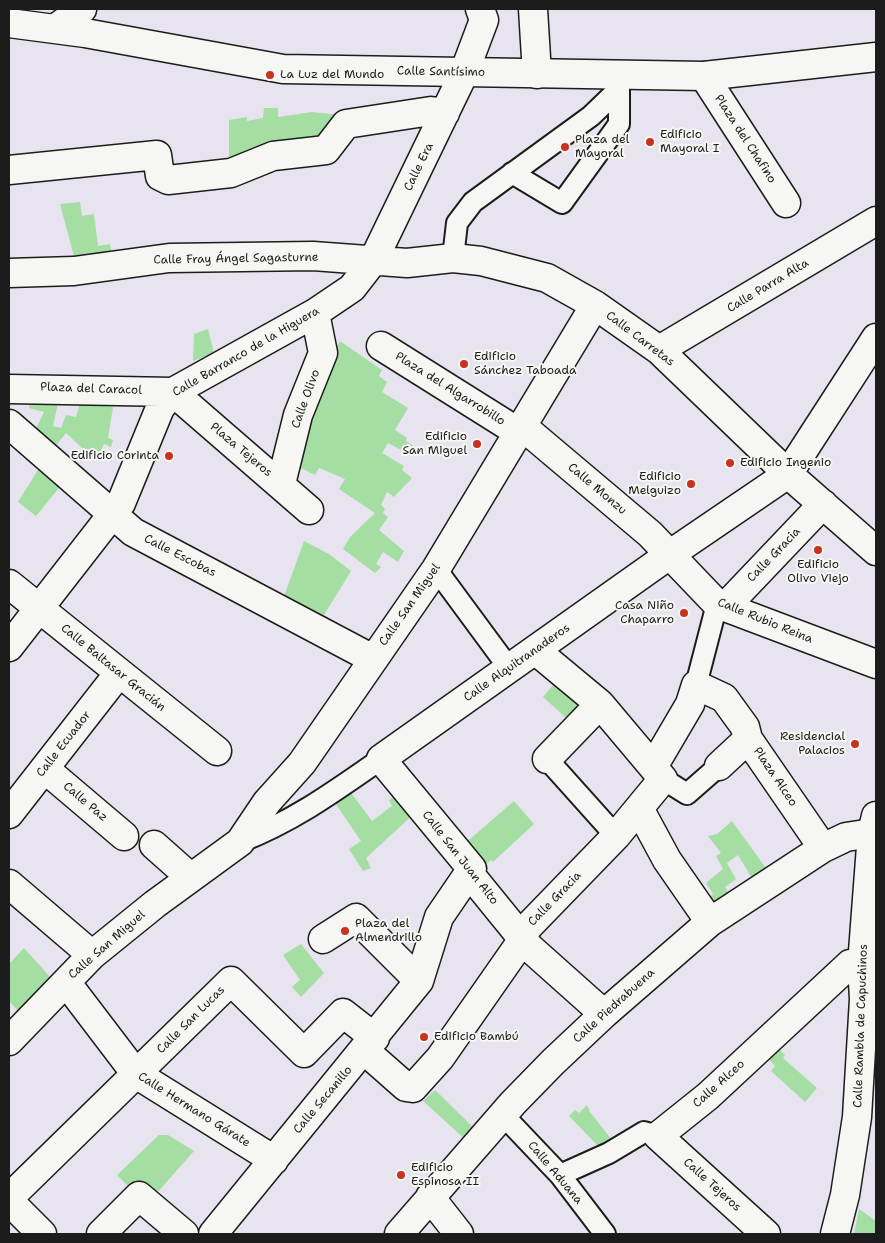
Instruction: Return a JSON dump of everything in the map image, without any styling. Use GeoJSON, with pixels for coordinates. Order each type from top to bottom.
{"type":"FeatureCollection","features":[{"type":"Feature","properties":{"kind":"street"},"geometry":{"type":"LineString","coordinates":[[56,28],[82,9]]}},
{"type":"Feature","properties":{"kind":"street","name":"Calle Era"},"geometry":{"type":"LineString","coordinates":[[373,260],[464,72],[484,20],[480,9]]}},
{"type":"Feature","properties":{"kind":"street"},"geometry":{"type":"LineString","coordinates":[[532,9],[536,74]]}},
{"type":"Feature","properties":{"kind":"street","name":"Calle Santísimo"},"geometry":{"type":"LineString","coordinates":[[9,23],[56,28],[283,70],[536,74],[618,83],[704,76],[876,57]]}},
{"type":"Feature","properties":{"kind":"street","name":"Plaza del Chafino"},"geometry":{"type":"LineString","coordinates":[[704,76],[786,203]]}},
{"type":"Feature","properties":{"kind":"street"},"geometry":{"type":"LineString","coordinates":[[512,173],[562,203],[619,124],[618,83]]}},
{"type":"Feature","properties":{"kind":"street"},"geometry":{"type":"LineString","coordinates":[[453,258],[457,223],[473,202],[591,116],[618,83]]}},
{"type":"Feature","properties":{"kind":"street"},"geometry":{"type":"LineString","coordinates":[[9,170],[157,155],[160,176],[168,180],[231,173],[272,156],[326,150],[346,124],[431,111],[445,113]]}},
{"type":"Feature","properties":{"kind":"street","name":"Calle Parra Alta"},"geometry":{"type":"LineString","coordinates":[[659,350],[876,221]]}},
{"type":"Feature","properties":{"kind":"street","name":"Calle Fray Ángel Sagasturne"},"geometry":{"type":"LineString","coordinates":[[9,273],[74,271],[169,258],[313,256],[373,260]]}},
{"type":"Feature","properties":{"kind":"street","name":"Calle Carretas"},"geometry":{"type":"LineString","coordinates":[[373,260],[407,263],[453,258],[481,261],[547,278],[595,305],[659,350],[788,474],[876,551]]}},
{"type":"Feature","properties":{"kind":"street","name":"Calle Barranco de la Higuera"},"geometry":{"type":"LineString","coordinates":[[9,647],[121,503],[160,408],[172,392],[315,313],[352,288],[373,260]]}},
{"type":"Feature","properties":{"kind":"street","name":"Calle San Miguel"},"geometry":{"type":"LineString","coordinates":[[9,1041],[92,955],[190,877],[240,842],[267,802],[302,763],[436,569],[595,305]]}},
{"type":"Feature","properties":{"kind":"street","name":"Calle Olivo"},"geometry":{"type":"LineString","coordinates":[[281,484],[298,415],[323,353],[315,313]]}},
{"type":"Feature","properties":{"kind":"street"},"geometry":{"type":"LineString","coordinates":[[788,474],[876,338]]}},
{"type":"Feature","properties":{"kind":"street","name":"Plaza del Algarrobillo"},"geometry":{"type":"LineString","coordinates":[[381,346],[520,429]]}},
{"type":"Feature","properties":{"kind":"street","name":"Plaza del Caracol"},"geometry":{"type":"LineString","coordinates":[[9,388],[172,392]]}},
{"type":"Feature","properties":{"kind":"street","name":"Plaza Tejeros"},"geometry":{"type":"LineString","coordinates":[[172,392],[309,510]]}},
{"type":"Feature","properties":{"kind":"street","name":"Calle Escobas"},"geometry":{"type":"LineString","coordinates":[[9,424],[133,532],[373,659]]}},
{"type":"Feature","properties":{"kind":"street","name":"Calle Monzu"},"geometry":{"type":"LineString","coordinates":[[520,429],[650,534],[669,556]]}},
{"type":"Feature","properties":{"kind":"street","name":"Calle Alquitranaderos"},"geometry":{"type":"LineString","coordinates":[[240,842],[274,828],[318,803],[788,474]]}},
{"type":"Feature","properties":{"kind":"street","name":"Calle Gracia"},"geometry":{"type":"LineString","coordinates":[[721,605],[823,504]]}},
{"type":"Feature","properties":{"kind":"street","name":"Calle Rubio Reina"},"geometry":{"type":"LineString","coordinates":[[669,556],[721,605],[876,664]]}},
{"type":"Feature","properties":{"kind":"street"},"geometry":{"type":"LineString","coordinates":[[436,569],[509,668]]}},
{"type":"Feature","properties":{"kind":"street","name":"Calle Baltasar Gracián"},"geometry":{"type":"LineString","coordinates":[[9,584],[218,751]]}},
{"type":"Feature","properties":{"kind":"street"},"geometry":{"type":"LineString","coordinates":[[721,605],[696,685],[724,698],[745,727],[748,739]]}},
{"type":"Feature","properties":{"kind":"street"},"geometry":{"type":"LineString","coordinates":[[535,650],[600,704],[658,773],[687,794],[719,766]]}},
{"type":"Feature","properties":{"kind":"street","name":"Calle Ecuador"},"geometry":{"type":"LineString","coordinates":[[9,814],[119,673]]}},
{"type":"Feature","properties":{"kind":"street","name":"Calle Gracia"},"geometry":{"type":"LineString","coordinates":[[370,1044],[406,1087],[413,1088],[440,1058],[521,942],[520,934],[640,810],[690,704],[696,685]]}},
{"type":"Feature","properties":{"kind":"street"},"geometry":{"type":"LineString","coordinates":[[600,704],[547,759],[616,836]]}},
{"type":"Feature","properties":{"kind":"street","name":"Plaza Alceo"},"geometry":{"type":"LineString","coordinates":[[719,766],[748,739],[824,848]]}},
{"type":"Feature","properties":{"kind":"street","name":"Calle San Juan Alto"},"geometry":{"type":"LineString","coordinates":[[382,759],[472,869],[469,873],[530,948],[604,1014]]}},
{"type":"Feature","properties":{"kind":"street","name":"Calle Paz"},"geometry":{"type":"LineString","coordinates":[[45,769],[124,836]]}},
{"type":"Feature","properties":{"kind":"street"},"geometry":{"type":"LineString","coordinates":[[640,810],[667,860],[710,922]]}},
{"type":"Feature","properties":{"kind":"street","name":"Calle Piedrabuena"},"geometry":{"type":"LineString","coordinates":[[399,1234],[503,1115],[553,1062],[604,1014],[710,922],[824,848],[874,825]]}},
{"type":"Feature","properties":{"kind":"street","name":"Calle Rambla de Capuchinos"},"geometry":{"type":"LineString","coordinates":[[835,1234],[845,1195],[857,1117],[864,999],[862,965],[871,913],[874,825]]}},
{"type":"Feature","properties":{"kind":"street"},"geometry":{"type":"LineString","coordinates":[[154,846],[190,877]]}},
{"type":"Feature","properties":{"kind":"street"},"geometry":{"type":"LineString","coordinates":[[323,939],[356,918],[422,971],[439,917],[469,873]]}},
{"type":"Feature","properties":{"kind":"street"},"geometry":{"type":"LineString","coordinates":[[9,884],[92,955]]}},
{"type":"Feature","properties":{"kind":"street","name":"Calle Alceo"},"geometry":{"type":"LineString","coordinates":[[658,1136],[708,1096],[850,964],[862,965]]}},
{"type":"Feature","properties":{"kind":"street","name":"Calle Secanillo"},"geometry":{"type":"LineString","coordinates":[[213,1234],[370,1044],[422,971]]}},
{"type":"Feature","properties":{"kind":"street","name":"Calle San Lucas"},"geometry":{"type":"LineString","coordinates":[[9,1200],[231,981],[304,1053],[342,1013],[370,1044]]}},
{"type":"Feature","properties":{"kind":"street","name":"Calle Hermano Gárate"},"geometry":{"type":"LineString","coordinates":[[66,982],[136,1074],[274,1160]]}},
{"type":"Feature","properties":{"kind":"street","name":"Calle Aduana"},"geometry":{"type":"LineString","coordinates":[[503,1115],[560,1175],[605,1234]]}},
{"type":"Feature","properties":{"kind":"street"},"geometry":{"type":"LineString","coordinates":[[560,1175],[609,1153],[644,1132],[658,1136]]}},
{"type":"Feature","properties":{"kind":"street","name":"Calle Tejeros"},"geometry":{"type":"LineString","coordinates":[[658,1136],[766,1234]]}},
{"type":"Feature","properties":{"kind":"street"},"geometry":{"type":"LineString","coordinates":[[101,1234],[139,1196],[184,1234]]}},
{"type":"Feature","properties":{"kind":"street"},"geometry":{"type":"LineString","coordinates":[[430,1197],[459,1234]]}},
{"type":"Feature","properties":{"kind":"street"},"geometry":{"type":"LineString","coordinates":[[9,1200],[42,1234]]}},
{"type":"Feature","properties":{"kind":"green space"},"geometry":{"type":"Polygon","coordinates":[[[264,108],[278,108],[278,117],[312,112],[340,115],[320,144],[229,170],[229,120],[247,117],[247,121],[263,118],[264,108]]]}},
{"type":"Feature","properties":{"kind":"green space"},"geometry":{"type":"Polygon","coordinates":[[[80,202],[82,216],[94,214],[98,246],[110,244],[112,255],[75,260],[60,204],[80,202]]]}},
{"type":"Feature","properties":{"kind":"green space"},"geometry":{"type":"Polygon","coordinates":[[[208,329],[214,353],[193,361],[194,334],[208,329]]]}},
{"type":"Feature","properties":{"kind":"green space"},"geometry":{"type":"Polygon","coordinates":[[[340,341],[382,370],[379,376],[387,382],[382,392],[408,408],[395,430],[407,438],[406,441],[415,447],[411,455],[388,443],[382,453],[404,466],[402,470],[412,478],[394,497],[387,492],[381,505],[385,509],[383,513],[388,517],[379,530],[404,551],[398,562],[383,552],[376,564],[381,567],[375,573],[343,549],[350,537],[375,513],[339,489],[345,479],[319,468],[315,475],[299,467],[301,426],[340,341]]]}},
{"type":"Feature","properties":{"kind":"green space"},"geometry":{"type":"Polygon","coordinates":[[[32,395],[59,398],[53,426],[61,428],[66,415],[76,417],[80,403],[113,407],[108,438],[113,440],[111,447],[104,444],[96,461],[88,452],[81,462],[77,458],[83,449],[66,433],[51,452],[33,435],[44,412],[29,408],[32,395]]]}},
{"type":"Feature","properties":{"kind":"green space"},"geometry":{"type":"Polygon","coordinates":[[[41,465],[63,483],[36,516],[18,502],[41,465]]]}},
{"type":"Feature","properties":{"kind":"green space"},"geometry":{"type":"Polygon","coordinates":[[[304,541],[329,554],[351,571],[321,620],[283,599],[304,541]]]}},
{"type":"Feature","properties":{"kind":"green space"},"geometry":{"type":"Polygon","coordinates":[[[559,678],[592,703],[573,724],[543,697],[559,678]]]}},
{"type":"Feature","properties":{"kind":"green space"},"geometry":{"type":"Polygon","coordinates":[[[349,790],[372,821],[392,806],[389,800],[400,793],[416,812],[366,858],[371,868],[363,871],[349,849],[361,841],[333,800],[349,790]]]}},
{"type":"Feature","properties":{"kind":"green space"},"geometry":{"type":"Polygon","coordinates":[[[514,801],[534,824],[493,862],[491,860],[481,868],[462,846],[514,801]]]}},
{"type":"Feature","properties":{"kind":"green space"},"geometry":{"type":"Polygon","coordinates":[[[732,821],[768,871],[753,880],[738,855],[727,863],[736,879],[725,887],[731,896],[709,913],[702,904],[713,894],[706,883],[723,869],[716,856],[721,853],[708,836],[717,834],[732,821]]]}},
{"type":"Feature","properties":{"kind":"green space"},"geometry":{"type":"Polygon","coordinates":[[[301,944],[324,973],[301,997],[292,987],[300,980],[283,955],[301,944]]]}},
{"type":"Feature","properties":{"kind":"green space"},"geometry":{"type":"Polygon","coordinates":[[[24,948],[52,979],[19,1012],[9,1001],[9,964],[24,948]]]}},
{"type":"Feature","properties":{"kind":"green space"},"geometry":{"type":"Polygon","coordinates":[[[775,1045],[785,1055],[783,1058],[817,1088],[805,1102],[771,1071],[775,1066],[765,1055],[775,1045]]]}},
{"type":"Feature","properties":{"kind":"green space"},"geometry":{"type":"Polygon","coordinates":[[[435,1090],[477,1131],[467,1141],[423,1101],[435,1090]]]}},
{"type":"Feature","properties":{"kind":"green space"},"geometry":{"type":"Polygon","coordinates":[[[587,1105],[590,1112],[612,1140],[598,1146],[569,1116],[575,1110],[579,1113],[587,1105]]]}},
{"type":"Feature","properties":{"kind":"green space"},"geometry":{"type":"Polygon","coordinates":[[[159,1135],[168,1135],[194,1151],[156,1194],[141,1182],[133,1191],[117,1175],[159,1135]]]}},
{"type":"Feature","properties":{"kind":"green space"},"geometry":{"type":"Polygon","coordinates":[[[859,1209],[876,1221],[876,1234],[854,1234],[859,1209]]]}},
{"type":"Feature","properties":{"kind":"place","name":"La Luz del Mundo"},"geometry":{"type":"Point","coordinates":[270,75]}},
{"type":"Feature","properties":{"kind":"place","name":"Edificio Mayoral I"},"geometry":{"type":"Point","coordinates":[650,142]}},
{"type":"Feature","properties":{"kind":"place","name":"Plaza del Mayoral"},"geometry":{"type":"Point","coordinates":[565,147]}},
{"type":"Feature","properties":{"kind":"place","name":"Edificio Sánchez Taboada"},"geometry":{"type":"Point","coordinates":[464,364]}},
{"type":"Feature","properties":{"kind":"place","name":"Edificio San Miguel"},"geometry":{"type":"Point","coordinates":[477,444]}},
{"type":"Feature","properties":{"kind":"place","name":"Edificio Corinta"},"geometry":{"type":"Point","coordinates":[169,456]}},
{"type":"Feature","properties":{"kind":"place","name":"Edificio Ingenio"},"geometry":{"type":"Point","coordinates":[730,463]}},
{"type":"Feature","properties":{"kind":"place","name":"Edificio Melguizo"},"geometry":{"type":"Point","coordinates":[691,484]}},
{"type":"Feature","properties":{"kind":"place","name":"Edificio Olivo Viejo"},"geometry":{"type":"Point","coordinates":[818,550]}},
{"type":"Feature","properties":{"kind":"place","name":"Casa Niño Chaparro"},"geometry":{"type":"Point","coordinates":[684,613]}},
{"type":"Feature","properties":{"kind":"place","name":"Residencial Palacios"},"geometry":{"type":"Point","coordinates":[855,744]}},
{"type":"Feature","properties":{"kind":"place","name":"Plaza del Almendrillo"},"geometry":{"type":"Point","coordinates":[345,931]}},
{"type":"Feature","properties":{"kind":"place","name":"Edificio Bambú"},"geometry":{"type":"Point","coordinates":[424,1037]}},
{"type":"Feature","properties":{"kind":"place","name":"Edificio Espinosa II"},"geometry":{"type":"Point","coordinates":[401,1175]}}]}
